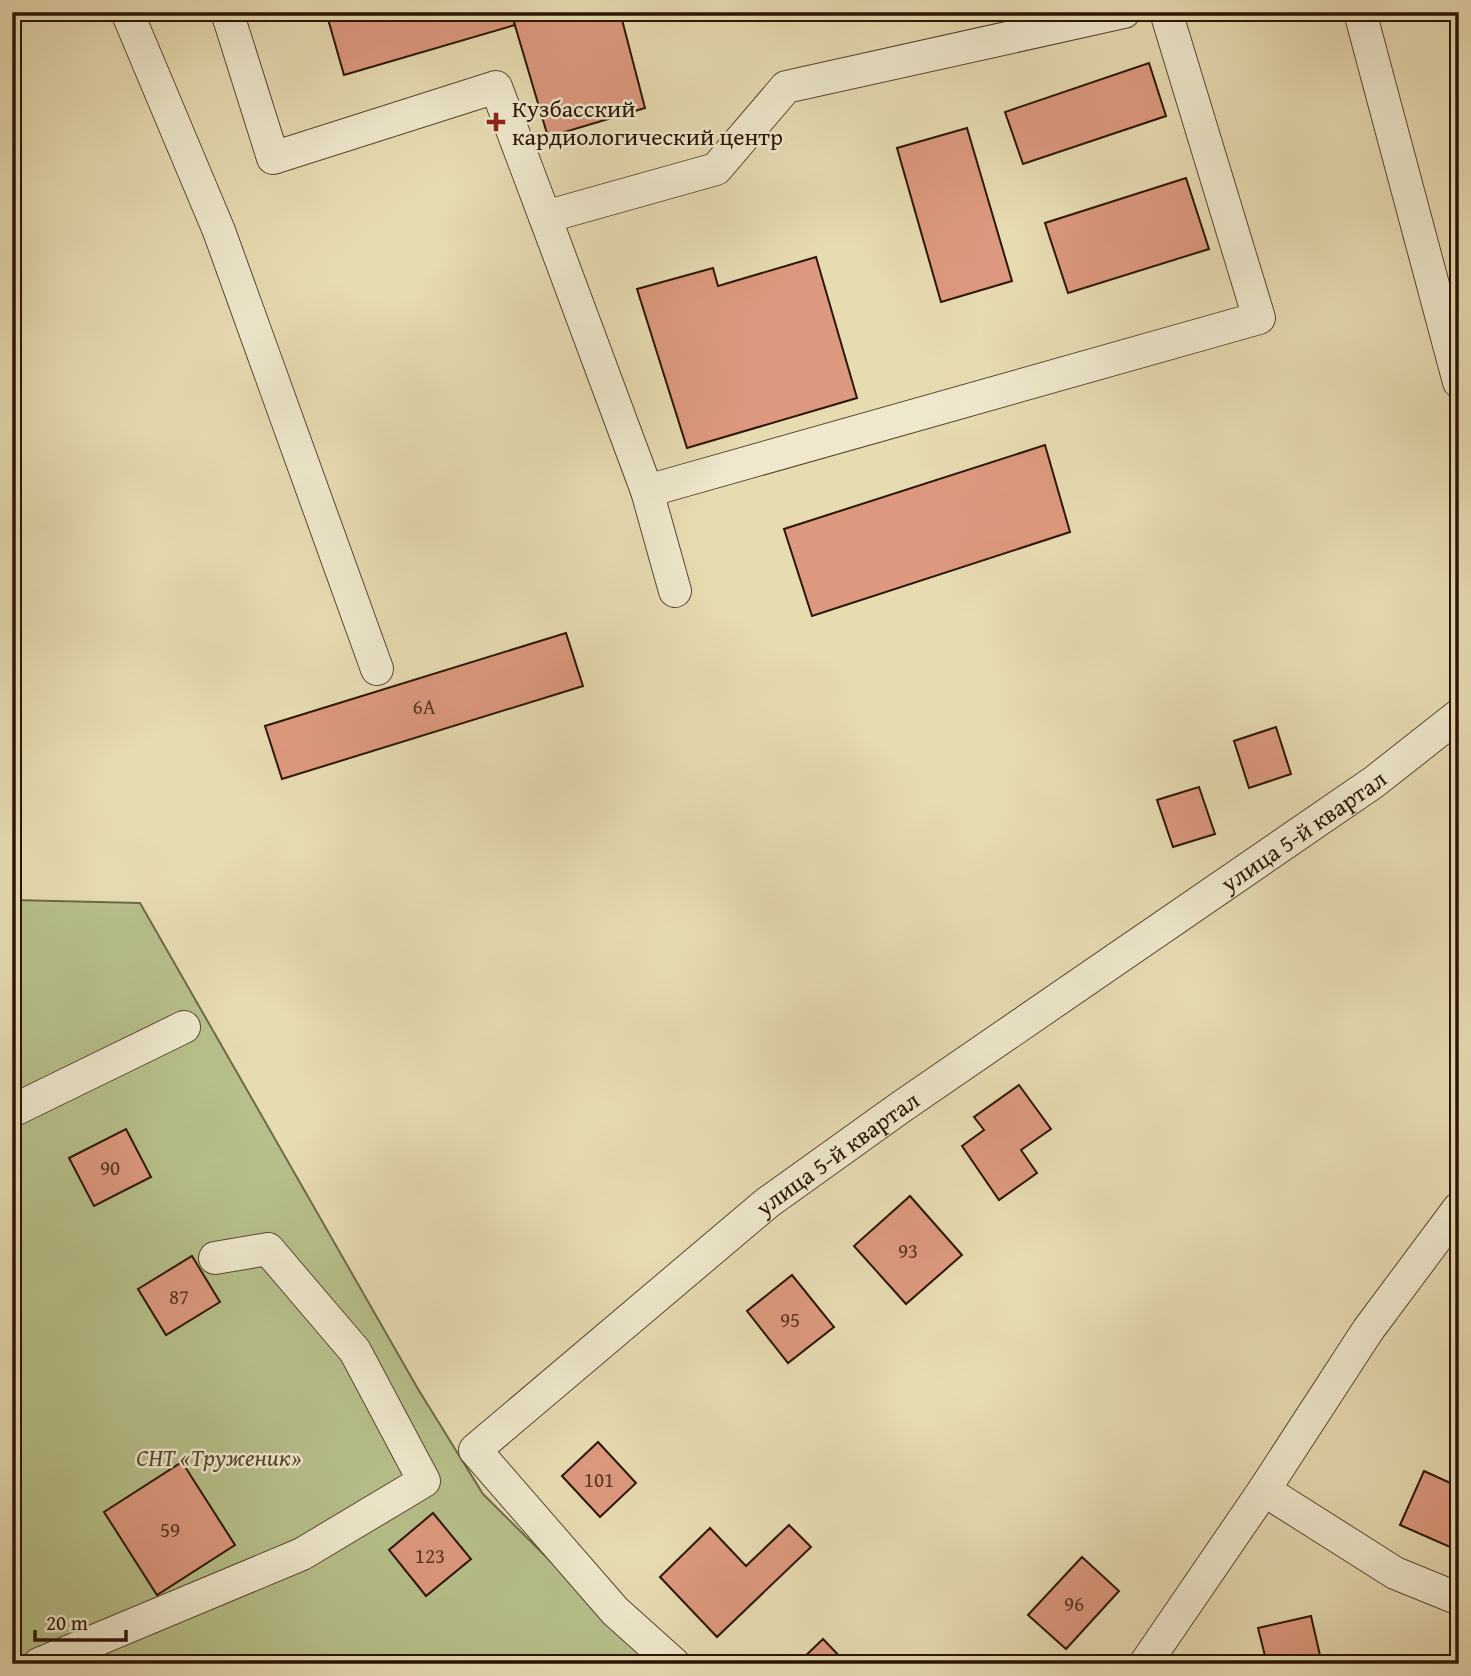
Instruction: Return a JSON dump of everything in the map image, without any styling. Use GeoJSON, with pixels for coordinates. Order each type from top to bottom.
{"type":"FeatureCollection","features":[{"type":"Feature","properties":{"kind":"street"},"geometry":{"type":"LineString","coordinates":[[127,12],[219,231],[377,669]]}},
{"type":"Feature","properties":{"kind":"street"},"geometry":{"type":"LineString","coordinates":[[227,12],[273,158],[496,87],[648,491],[675,592]]}},
{"type":"Feature","properties":{"kind":"street"},"geometry":{"type":"LineString","coordinates":[[545,218],[716,169],[786,87],[1124,12]]}},
{"type":"Feature","properties":{"kind":"street"},"geometry":{"type":"LineString","coordinates":[[648,491],[1259,318],[1166,12]]}},
{"type":"Feature","properties":{"kind":"street"},"geometry":{"type":"LineString","coordinates":[[1360,12],[1459,382]]}},
{"type":"Feature","properties":{"kind":"street","name":"улица 5-й квартал"},"geometry":{"type":"LineString","coordinates":[[674,1664],[615,1611],[475,1450],[767,1203],[913,1099],[1374,782],[1459,715]]}},
{"type":"Feature","properties":{"kind":"street"},"geometry":{"type":"LineString","coordinates":[[12,1111],[184,1027]]}},
{"type":"Feature","properties":{"kind":"street"},"geometry":{"type":"LineString","coordinates":[[1146,1664],[1368,1330],[1459,1208]]}},
{"type":"Feature","properties":{"kind":"street"},"geometry":{"type":"LineString","coordinates":[[43,1663],[302,1554],[424,1481],[355,1351],[268,1250],[215,1258]]}},
{"type":"Feature","properties":{"kind":"street"},"geometry":{"type":"LineString","coordinates":[[1264,1490],[1395,1573],[1459,1599]]}},
{"type":"Feature","properties":{"kind":"green space","name":"СНТ «Труженик»"},"geometry":{"type":"Polygon","coordinates":[[[12,900],[140,903],[418,1389],[483,1494],[654,1664],[12,1664],[12,900]]]}},
{"type":"Feature","properties":{"kind":"building"},"geometry":{"type":"Polygon","coordinates":[[[326,12],[511,12],[515,25],[344,75],[326,12]]]}},
{"type":"Feature","properties":{"kind":"building"},"geometry":{"type":"Polygon","coordinates":[[[511,12],[620,12],[645,108],[548,137],[511,12]]]}},
{"type":"Feature","properties":{"kind":"building"},"geometry":{"type":"Polygon","coordinates":[[[1149,63],[1166,116],[1023,164],[1005,112],[1149,63]]]}},
{"type":"Feature","properties":{"kind":"building"},"geometry":{"type":"Polygon","coordinates":[[[967,128],[1012,281],[941,302],[897,148],[967,128]]]}},
{"type":"Feature","properties":{"kind":"building"},"geometry":{"type":"Polygon","coordinates":[[[1186,178],[1209,249],[1068,293],[1045,223],[1186,178]]]}},
{"type":"Feature","properties":{"kind":"building"},"geometry":{"type":"Polygon","coordinates":[[[816,257],[857,398],[687,448],[637,289],[713,268],[718,286],[816,257]]]}},
{"type":"Feature","properties":{"kind":"building"},"geometry":{"type":"Polygon","coordinates":[[[1045,445],[1070,532],[812,616],[784,529],[1045,445]]]}},
{"type":"Feature","properties":{"kind":"building"},"geometry":{"type":"Polygon","coordinates":[[[566,633],[583,686],[282,779],[265,726],[566,633]]]}},
{"type":"Feature","properties":{"kind":"building"},"geometry":{"type":"Polygon","coordinates":[[[1276,727],[1291,774],[1249,788],[1234,741],[1276,727]]]}},
{"type":"Feature","properties":{"kind":"building"},"geometry":{"type":"Polygon","coordinates":[[[1199,787],[1215,834],[1173,847],[1157,800],[1199,787]]]}},
{"type":"Feature","properties":{"kind":"building"},"geometry":{"type":"Polygon","coordinates":[[[1019,1085],[1051,1129],[1021,1150],[1037,1173],[999,1200],[962,1146],[984,1130],[974,1117],[1019,1085]]]}},
{"type":"Feature","properties":{"kind":"building"},"geometry":{"type":"Polygon","coordinates":[[[126,1129],[151,1177],[94,1206],[69,1158],[126,1129]]]}},
{"type":"Feature","properties":{"kind":"building"},"geometry":{"type":"Polygon","coordinates":[[[910,1196],[962,1255],[906,1304],[854,1246],[910,1196]]]}},
{"type":"Feature","properties":{"kind":"building"},"geometry":{"type":"Polygon","coordinates":[[[192,1256],[220,1302],[166,1335],[138,1289],[192,1256]]]}},
{"type":"Feature","properties":{"kind":"building"},"geometry":{"type":"Polygon","coordinates":[[[792,1275],[834,1327],[788,1363],[747,1311],[792,1275]]]}},
{"type":"Feature","properties":{"kind":"building"},"geometry":{"type":"Polygon","coordinates":[[[598,1442],[636,1483],[600,1517],[562,1476],[598,1442]]]}},
{"type":"Feature","properties":{"kind":"building"},"geometry":{"type":"Polygon","coordinates":[[[182,1462],[235,1545],[157,1595],[104,1512],[182,1462]]]}},
{"type":"Feature","properties":{"kind":"building"},"geometry":{"type":"Polygon","coordinates":[[[1424,1471],[1459,1487],[1459,1551],[1400,1525],[1424,1471]]]}},
{"type":"Feature","properties":{"kind":"building"},"geometry":{"type":"Polygon","coordinates":[[[433,1513],[471,1559],[426,1596],[389,1550],[433,1513]]]}},
{"type":"Feature","properties":{"kind":"building"},"geometry":{"type":"Polygon","coordinates":[[[789,1525],[811,1547],[717,1637],[660,1577],[710,1528],[746,1566],[789,1525]]]}},
{"type":"Feature","properties":{"kind":"building"},"geometry":{"type":"Polygon","coordinates":[[[1082,1557],[1119,1591],[1066,1649],[1028,1615],[1082,1557]]]}},
{"type":"Feature","properties":{"kind":"building"},"geometry":{"type":"Polygon","coordinates":[[[1311,1616],[1322,1664],[1267,1664],[1258,1628],[1311,1616]]]}},
{"type":"Feature","properties":{"kind":"building"},"geometry":{"type":"Polygon","coordinates":[[[823,1639],[847,1664],[797,1664],[823,1639]]]}},
{"type":"Feature","properties":{"kind":"place","name":"Кузбасский кардиологический центр"},"geometry":{"type":"Point","coordinates":[496,122]}}]}
